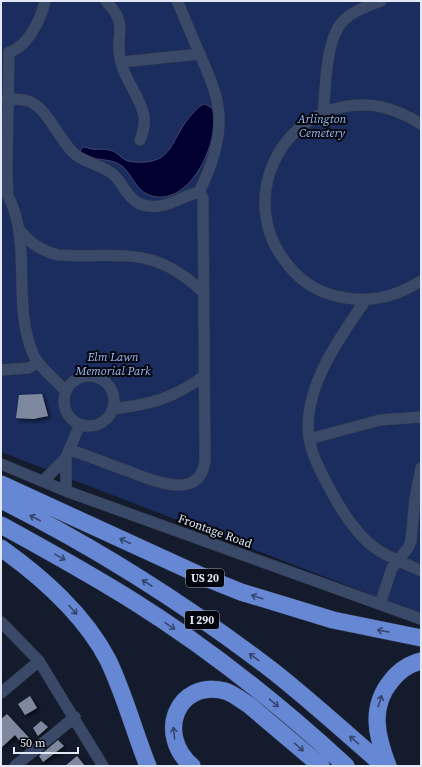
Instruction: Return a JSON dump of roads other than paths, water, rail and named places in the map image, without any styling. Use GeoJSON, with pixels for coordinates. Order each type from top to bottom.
{"type":"FeatureCollection","features":[{"type":"Feature","properties":{"kind":"highway","name":"US 20"},"geometry":{"type":"LineString","coordinates":[[1,484],[206,578],[241,592],[333,620],[421,638]]}},
{"type":"Feature","properties":{"kind":"highway","name":"I 290"},"geometry":{"type":"LineString","coordinates":[[1,500],[58,530],[120,566],[210,625],[273,672],[384,766]]}},
{"type":"Feature","properties":{"kind":"highway","name":"I 290"},"geometry":{"type":"LineString","coordinates":[[1,525],[65,560],[131,600],[187,638],[241,676],[346,766]]}},
{"type":"Feature","properties":{"kind":"highway"},"geometry":{"type":"LineString","coordinates":[[1,548],[20,561],[64,600],[97,642],[115,677],[148,766]]}},
{"type":"Feature","properties":{"kind":"highway"},"geometry":{"type":"LineString","coordinates":[[388,766],[377,727],[376,713],[379,700],[384,689],[394,677],[405,668],[421,661]]}},
{"type":"Feature","properties":{"kind":"highway"},"geometry":{"type":"LineString","coordinates":[[192,766],[180,753],[175,743],[173,730],[175,714],[185,700],[202,691],[213,690],[225,691],[236,696],[249,705],[321,766]]}},
{"type":"Feature","properties":{"kind":"street"},"geometry":{"type":"LineString","coordinates":[[45,1],[38,21],[23,43],[13,50],[5,51],[6,171],[8,195],[19,228],[25,237],[49,253],[70,256],[129,256],[157,261],[180,272],[204,293]]}},
{"type":"Feature","properties":{"kind":"street"},"geometry":{"type":"LineString","coordinates":[[106,1],[116,13],[121,25],[118,44],[121,62],[129,84],[144,114],[145,122],[140,140]]}},
{"type":"Feature","properties":{"kind":"street"},"geometry":{"type":"LineString","coordinates":[[5,110],[22,99],[33,102],[70,150],[81,159],[110,172],[130,196],[139,203],[151,207],[166,206],[199,192],[212,162],[219,121],[213,86],[177,1]]}},
{"type":"Feature","properties":{"kind":"street"},"geometry":{"type":"LineString","coordinates":[[323,113],[330,55],[335,34],[345,19],[351,14],[381,1]]}},
{"type":"Feature","properties":{"kind":"street"},"geometry":{"type":"LineString","coordinates":[[121,62],[200,54]]}},
{"type":"Feature","properties":{"kind":"street"},"geometry":{"type":"LineString","coordinates":[[421,124],[404,114],[386,107],[365,104],[343,106],[323,113],[305,123],[290,136],[279,151],[271,167],[265,187],[264,210],[269,233],[280,256],[294,273],[310,285],[327,294],[347,299],[365,301],[389,297],[407,290],[421,281]]}},
{"type":"Feature","properties":{"kind":"street"},"geometry":{"type":"LineString","coordinates":[[1,184],[8,195]]}},
{"type":"Feature","properties":{"kind":"street"},"geometry":{"type":"LineString","coordinates":[[68,454],[164,484],[177,485],[191,482],[201,473],[205,461],[204,293],[203,199],[199,192]]}},
{"type":"Feature","properties":{"kind":"street"},"geometry":{"type":"LineString","coordinates":[[19,228],[23,316],[30,343],[38,363],[66,392]]}},
{"type":"Feature","properties":{"kind":"street"},"geometry":{"type":"LineString","coordinates":[[365,301],[336,345],[316,387],[308,420],[309,439],[325,480],[355,529],[375,548],[421,571]]}},
{"type":"Feature","properties":{"kind":"street"},"geometry":{"type":"LineString","coordinates":[[1,370],[28,368],[38,363]]}},
{"type":"Feature","properties":{"kind":"street"},"geometry":{"type":"LineString","coordinates":[[90,376],[100,378],[111,389],[114,399],[113,409],[109,417],[101,424],[91,426],[80,424],[72,419],[66,409],[66,392],[71,384],[80,378],[90,376]]}},
{"type":"Feature","properties":{"kind":"street"},"geometry":{"type":"LineString","coordinates":[[113,409],[143,405],[166,399],[187,388],[204,376]]}},
{"type":"Feature","properties":{"kind":"street"},"geometry":{"type":"LineString","coordinates":[[309,439],[380,420],[421,417]]}},
{"type":"Feature","properties":{"kind":"street"},"geometry":{"type":"LineString","coordinates":[[66,491],[68,454],[80,424]]}},
{"type":"Feature","properties":{"kind":"street"},"geometry":{"type":"LineString","coordinates":[[43,481],[68,454]]}},
{"type":"Feature","properties":{"kind":"street","name":"Frontage Road"},"geometry":{"type":"LineString","coordinates":[[1,464],[66,491],[421,619]]}},
{"type":"Feature","properties":{"kind":"street"},"geometry":{"type":"LineString","coordinates":[[380,604],[392,568],[408,548],[411,541],[421,468]]}},
{"type":"Feature","properties":{"kind":"street"},"geometry":{"type":"LineString","coordinates":[[1,622],[39,661],[103,766]]}},
{"type":"Feature","properties":{"kind":"street"},"geometry":{"type":"LineString","coordinates":[[1,692],[39,661]]}},
{"type":"Feature","properties":{"kind":"street"},"geometry":{"type":"LineString","coordinates":[[15,766],[75,718]]}},
{"type":"Feature","properties":{"kind":"park label","name":"Arlington Cemetery"},"geometry":{"type":"Point","coordinates":[322,126]}},
{"type":"Feature","properties":{"kind":"park label","name":"Elm Lawn Memorial Park"},"geometry":{"type":"Point","coordinates":[113,364]}}]}
